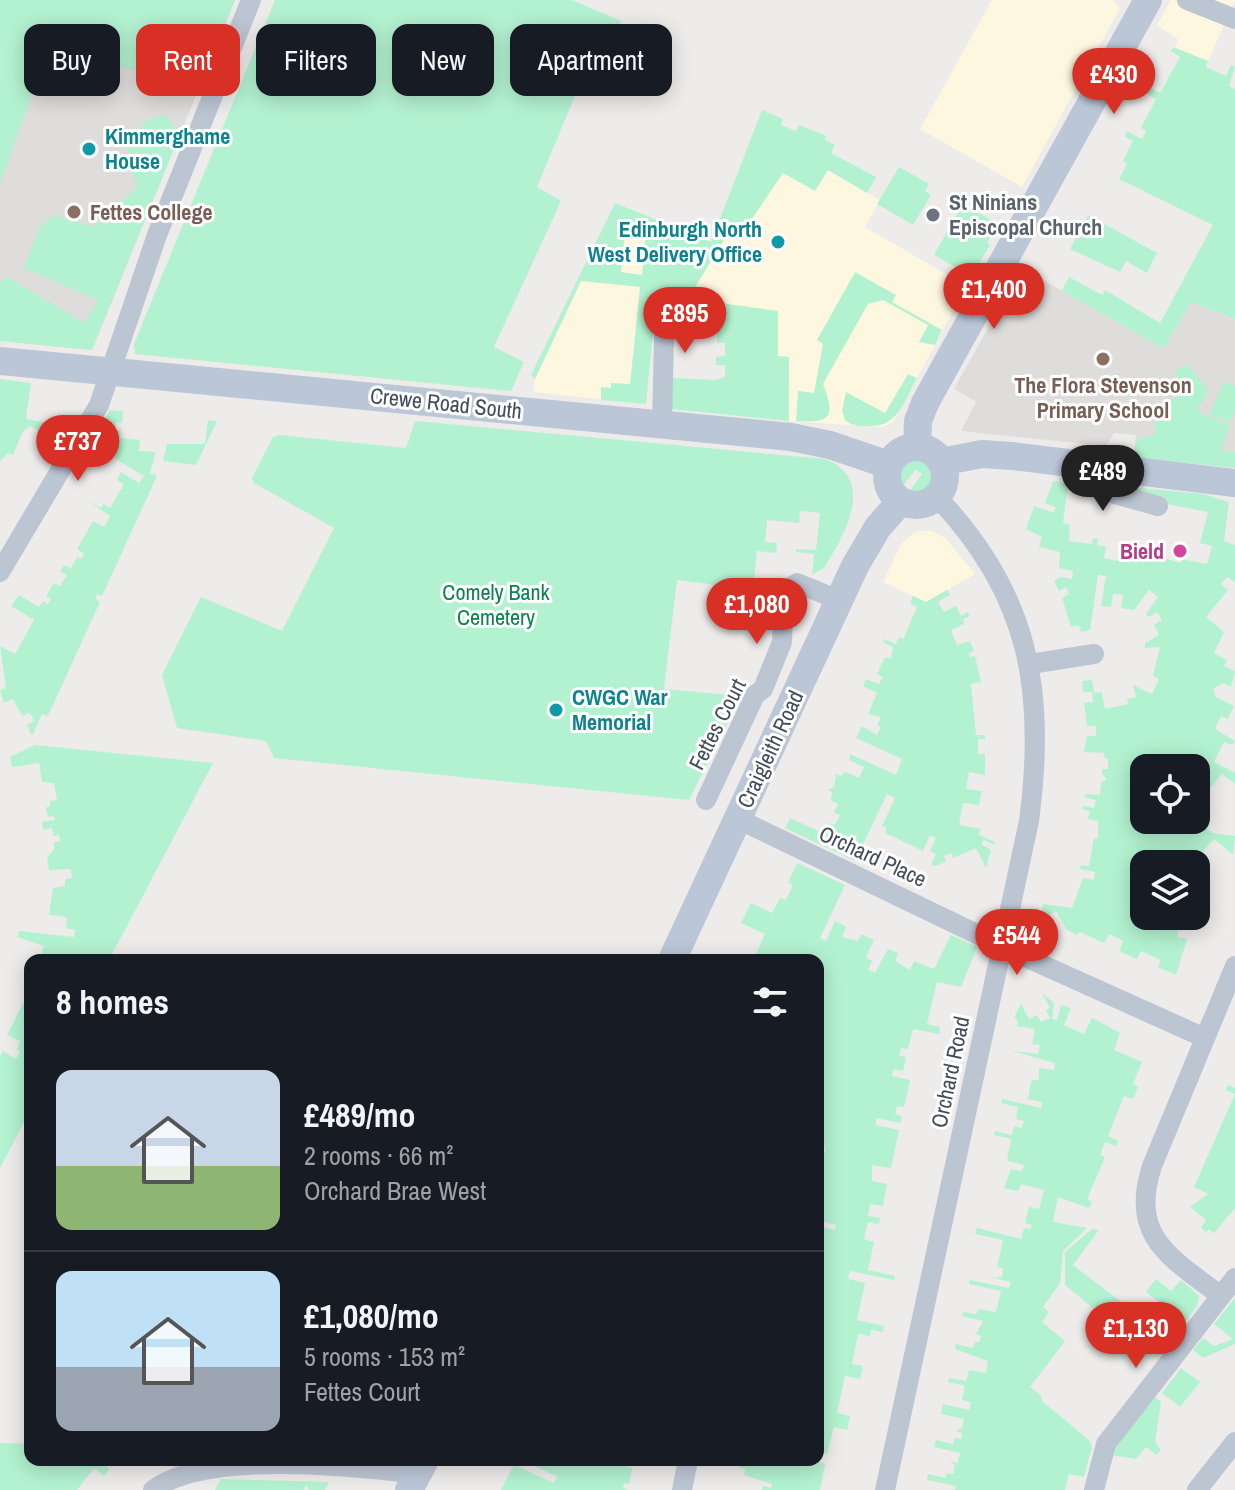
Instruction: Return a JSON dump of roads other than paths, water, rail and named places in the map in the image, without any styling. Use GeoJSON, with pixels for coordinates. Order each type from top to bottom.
{"type":"FeatureCollection","features":[{"type":"Feature","properties":{"kind":"main road"},"geometry":{"type":"LineString","coordinates":[[917,447],[918,421],[925,403],[1148,0]]}},
{"type":"Feature","properties":{"kind":"main road","name":"Crewe Road South"},"geometry":{"type":"LineString","coordinates":[[0,361],[808,439],[889,465]]}},
{"type":"Feature","properties":{"kind":"main road"},"geometry":{"type":"LineString","coordinates":[[917,447],[933,452],[941,462],[944,480],[936,496],[920,504],[901,501],[887,483],[889,465],[898,452],[917,447]]}},
{"type":"Feature","properties":{"kind":"main road"},"geometry":{"type":"LineString","coordinates":[[941,462],[982,454],[1235,483]]}},
{"type":"Feature","properties":{"kind":"main road","name":"Craigleith Road"},"geometry":{"type":"LineString","coordinates":[[675,954],[839,600],[872,536],[901,501]]}},
{"type":"Feature","properties":{"kind":"street"},"geometry":{"type":"LineString","coordinates":[[0,572],[99,405],[157,235],[251,0]]}},
{"type":"Feature","properties":{"kind":"street"},"geometry":{"type":"LineString","coordinates":[[1187,0],[1235,19]]}},
{"type":"Feature","properties":{"kind":"street"},"geometry":{"type":"LineString","coordinates":[[662,425],[664,337],[678,315]]}},
{"type":"Feature","properties":{"kind":"street"},"geometry":{"type":"LineString","coordinates":[[1114,468],[1113,493],[1158,506]]}},
{"type":"Feature","properties":{"kind":"street","name":"Orchard Road"},"geometry":{"type":"LineString","coordinates":[[885,1490],[1029,821],[1034,782],[1036,717],[1030,664],[1016,616],[995,571],[973,537],[936,496]]}},
{"type":"Feature","properties":{"kind":"street","name":"Fettes Court"},"geometry":{"type":"LineString","coordinates":[[706,800],[755,695],[763,689],[782,642],[784,592],[797,583],[805,584],[839,600]]}},
{"type":"Feature","properties":{"kind":"street"},"geometry":{"type":"LineString","coordinates":[[1030,664],[1094,654]]}},
{"type":"Feature","properties":{"kind":"street","name":"Orchard Place"},"geometry":{"type":"LineString","coordinates":[[738,819],[1205,1038]]}},
{"type":"Feature","properties":{"kind":"street"},"geometry":{"type":"LineString","coordinates":[[1221,1296],[1165,1251],[1150,1231],[1143,1210],[1152,1166],[1235,966]]}},
{"type":"Feature","properties":{"kind":"street"},"geometry":{"type":"LineString","coordinates":[[1094,1490],[1106,1444],[1235,1278]]}},
{"type":"Feature","properties":{"kind":"street"},"geometry":{"type":"LineString","coordinates":[[1197,1490],[1235,1442]]}},
{"type":"Feature","properties":{"kind":"street"},"geometry":{"type":"LineString","coordinates":[[153,1490],[188,1471],[221,1466]]}},
{"type":"Feature","properties":{"kind":"street"},"geometry":{"type":"LineString","coordinates":[[294,1466],[417,1475]]}},
{"type":"Feature","properties":{"kind":"street"},"geometry":{"type":"LineString","coordinates":[[682,1490],[687,1466]]}},
{"type":"Feature","properties":{"kind":"place","name":"Kimmerghame House"},"geometry":{"type":"Point","coordinates":[89,149]}},
{"type":"Feature","properties":{"kind":"place","name":"Fettes College"},"geometry":{"type":"Point","coordinates":[74,212]}},
{"type":"Feature","properties":{"kind":"place","name":"St Ninians Episcopal Church"},"geometry":{"type":"Point","coordinates":[933,215]}},
{"type":"Feature","properties":{"kind":"place","name":"Edinburgh North West Delivery Office"},"geometry":{"type":"Point","coordinates":[778,242]}},
{"type":"Feature","properties":{"kind":"place","name":"The Flora Stevenson Primary School"},"geometry":{"type":"Point","coordinates":[1103,359]}},
{"type":"Feature","properties":{"kind":"place","name":"Bield"},"geometry":{"type":"Point","coordinates":[1180,551]}},
{"type":"Feature","properties":{"kind":"place","name":"CWGC War Memorial"},"geometry":{"type":"Point","coordinates":[556,710]}},
{"type":"Feature","properties":{"kind":"park label","name":"Comely Bank Cemetery"},"geometry":{"type":"Point","coordinates":[496,604]}}]}
